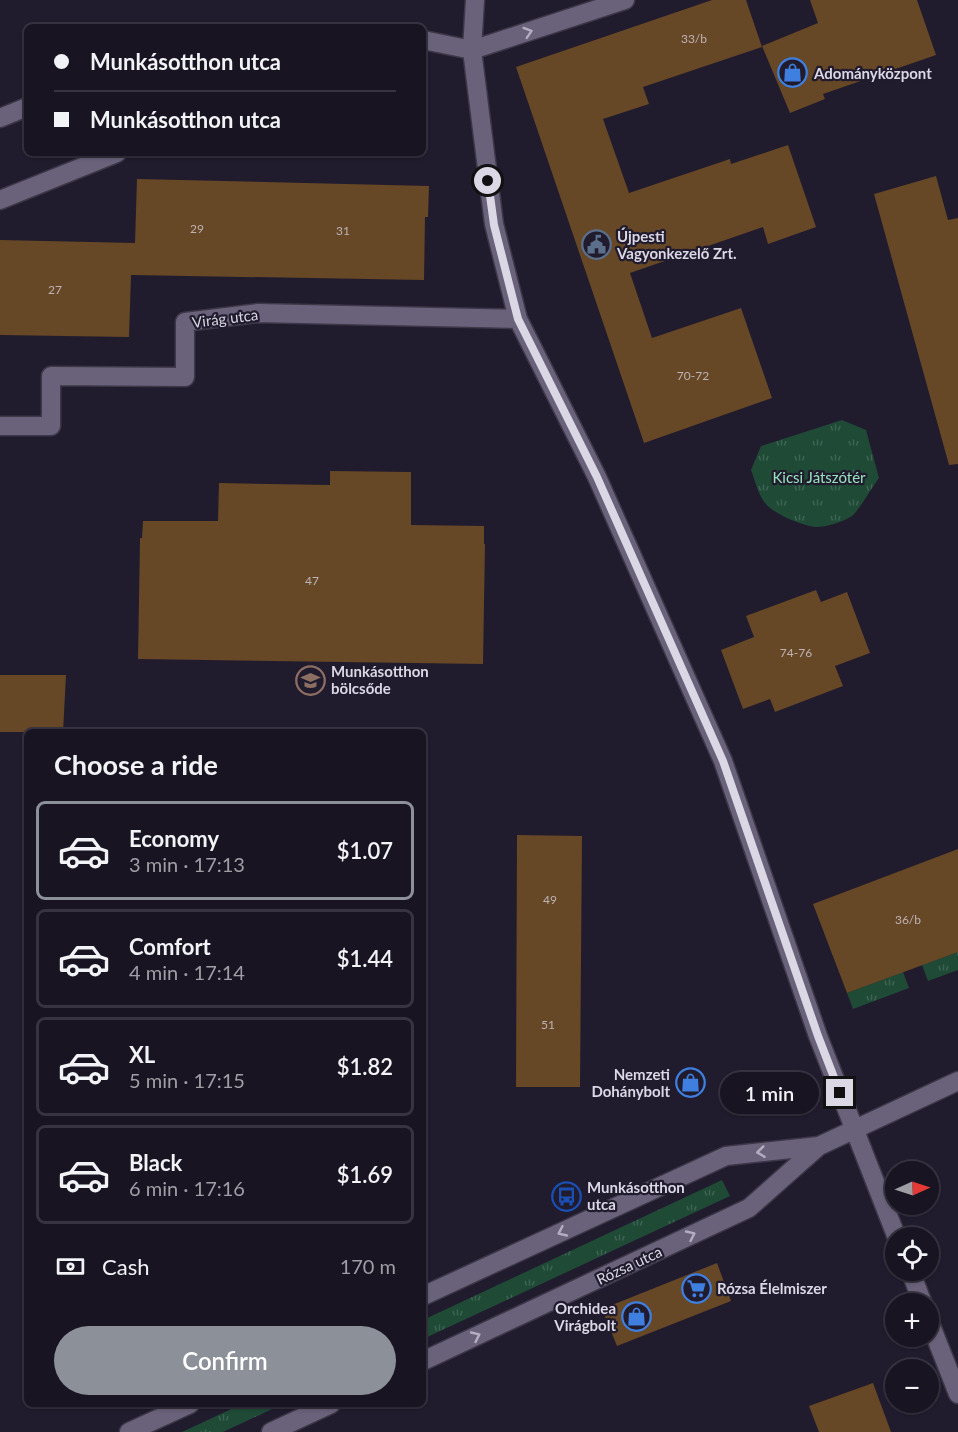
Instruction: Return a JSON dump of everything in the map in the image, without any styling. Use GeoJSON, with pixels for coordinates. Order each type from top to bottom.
{"type":"FeatureCollection","features":[{"type":"Feature","properties":{"kind":"street"},"geometry":{"type":"LineString","coordinates":[[475,0],[472,50],[494,225],[518,319],[597,477],[723,761],[818,1036],[893,1227]]}},
{"type":"Feature","properties":{"kind":"street"},"geometry":{"type":"LineString","coordinates":[[426,41],[472,50],[625,0]]}},
{"type":"Feature","properties":{"kind":"street"},"geometry":{"type":"LineString","coordinates":[[0,118],[24,108]]}},
{"type":"Feature","properties":{"kind":"street"},"geometry":{"type":"LineString","coordinates":[[0,200],[110,156]]}},
{"type":"Feature","properties":{"kind":"street","name":"Virág utca"},"geometry":{"type":"LineString","coordinates":[[0,426],[51,426],[51,376],[185,377],[185,322],[258,313],[518,319]]}},
{"type":"Feature","properties":{"kind":"street","name":"Rózsa utca"},"geometry":{"type":"LineString","coordinates":[[426,1360],[749,1208],[819,1146],[958,1082]]}},
{"type":"Feature","properties":{"kind":"street","name":"Rózsa utca"},"geometry":{"type":"LineString","coordinates":[[426,1295],[726,1156],[819,1146]]}},
{"type":"Feature","properties":{"kind":"street"},"geometry":{"type":"LineString","coordinates":[[939,1346],[958,1394]]}},
{"type":"Feature","properties":{"kind":"street"},"geometry":{"type":"LineString","coordinates":[[129,1432],[183,1407]]}},
{"type":"Feature","properties":{"kind":"street"},"geometry":{"type":"LineString","coordinates":[[271,1432],[325,1407]]}},
{"type":"Feature","properties":{"kind":"green space","name":"Kicsi Játszótér"},"geometry":{"type":"Polygon","coordinates":[[[842,420],[866,430],[879,478],[855,513],[840,522],[816,527],[775,512],[761,496],[751,470],[761,446],[842,420]]]}},
{"type":"Feature","properties":{"kind":"green space"},"geometry":{"type":"Polygon","coordinates":[[[958,952],[958,970],[928,981],[922,965],[958,952]]]}},
{"type":"Feature","properties":{"kind":"green space"},"geometry":{"type":"Polygon","coordinates":[[[903,972],[909,988],[853,1009],[847,993],[903,972]]]}},
{"type":"Feature","properties":{"kind":"green space"},"geometry":{"type":"Polygon","coordinates":[[[722,1180],[730,1196],[426,1338],[426,1319],[722,1180]]]}},
{"type":"Feature","properties":{"kind":"green space"},"geometry":{"type":"Polygon","coordinates":[[[236,1407],[277,1407],[223,1432],[182,1432],[236,1407]]]}},
{"type":"Feature","properties":{"kind":"building"},"geometry":{"type":"Polygon","coordinates":[[[712,0],[746,0],[762,47],[643,87],[649,104],[603,119],[629,193],[730,159],[731,164],[788,145],[816,227],[768,244],[763,227],[630,273],[652,338],[741,308],[772,398],[644,443],[516,67],[712,0]]]}},
{"type":"Feature","properties":{"kind":"building"},"geometry":{"type":"Polygon","coordinates":[[[810,0],[917,0],[936,55],[823,94],[825,99],[790,113],[762,46],[818,23],[810,0]]]}},
{"type":"Feature","properties":{"kind":"building"},"geometry":{"type":"Polygon","coordinates":[[[936,176],[948,220],[958,218],[958,464],[949,465],[874,194],[936,176]]]}},
{"type":"Feature","properties":{"kind":"building"},"geometry":{"type":"Polygon","coordinates":[[[137,179],[429,186],[428,217],[425,217],[424,280],[131,275],[129,337],[0,335],[0,240],[135,243],[137,179]]]}},
{"type":"Feature","properties":{"kind":"building"},"geometry":{"type":"Polygon","coordinates":[[[330,471],[411,472],[411,525],[484,526],[483,664],[138,659],[140,538],[142,538],[143,521],[218,521],[219,483],[330,485],[330,471]]]}},
{"type":"Feature","properties":{"kind":"building"},"geometry":{"type":"Polygon","coordinates":[[[816,590],[821,602],[847,592],[870,653],[835,666],[843,686],[775,712],[770,699],[743,709],[721,650],[754,637],[746,616],[816,590]]]}},
{"type":"Feature","properties":{"kind":"building"},"geometry":{"type":"Polygon","coordinates":[[[0,675],[66,675],[63,729],[24,729],[24,732],[0,732],[0,675]]]}},
{"type":"Feature","properties":{"kind":"building"},"geometry":{"type":"Polygon","coordinates":[[[517,835],[582,836],[580,1087],[516,1087],[517,835]]]}},
{"type":"Feature","properties":{"kind":"building"},"geometry":{"type":"Polygon","coordinates":[[[958,849],[958,952],[847,993],[813,904],[958,849]]]}},
{"type":"Feature","properties":{"kind":"building"},"geometry":{"type":"Polygon","coordinates":[[[717,1263],[731,1301],[617,1346],[602,1309],[717,1263]]]}},
{"type":"Feature","properties":{"kind":"building"},"geometry":{"type":"Polygon","coordinates":[[[873,1383],[891,1432],[819,1432],[809,1406],[873,1383]]]}},
{"type":"Feature","properties":{"kind":"place","name":"Adományközpont"},"geometry":{"type":"Point","coordinates":[793,73]}},
{"type":"Feature","properties":{"kind":"place","name":"Újpesti Vagyonkezelő Zrt."},"geometry":{"type":"Point","coordinates":[596,245]}},
{"type":"Feature","properties":{"kind":"place","name":"Munkásotthon bölcsőde"},"geometry":{"type":"Point","coordinates":[310,680]}},
{"type":"Feature","properties":{"kind":"place","name":"Nemzeti Dohánybolt"},"geometry":{"type":"Point","coordinates":[691,1083]}},
{"type":"Feature","properties":{"kind":"place","name":"Munkásotthon utca"},"geometry":{"type":"Point","coordinates":[566,1196]}},
{"type":"Feature","properties":{"kind":"place","name":"Rózsa Élelmiszer"},"geometry":{"type":"Point","coordinates":[696,1288]}},
{"type":"Feature","properties":{"kind":"place","name":"Orchidea Virágbolt"},"geometry":{"type":"Point","coordinates":[637,1317]}},
{"type":"Feature","properties":{"kind":"route"},"geometry":{"type":"LineString","coordinates":[[488,181],[494,225],[518,319],[597,477],[723,761],[818,1036],[840,1093]]}}]}
